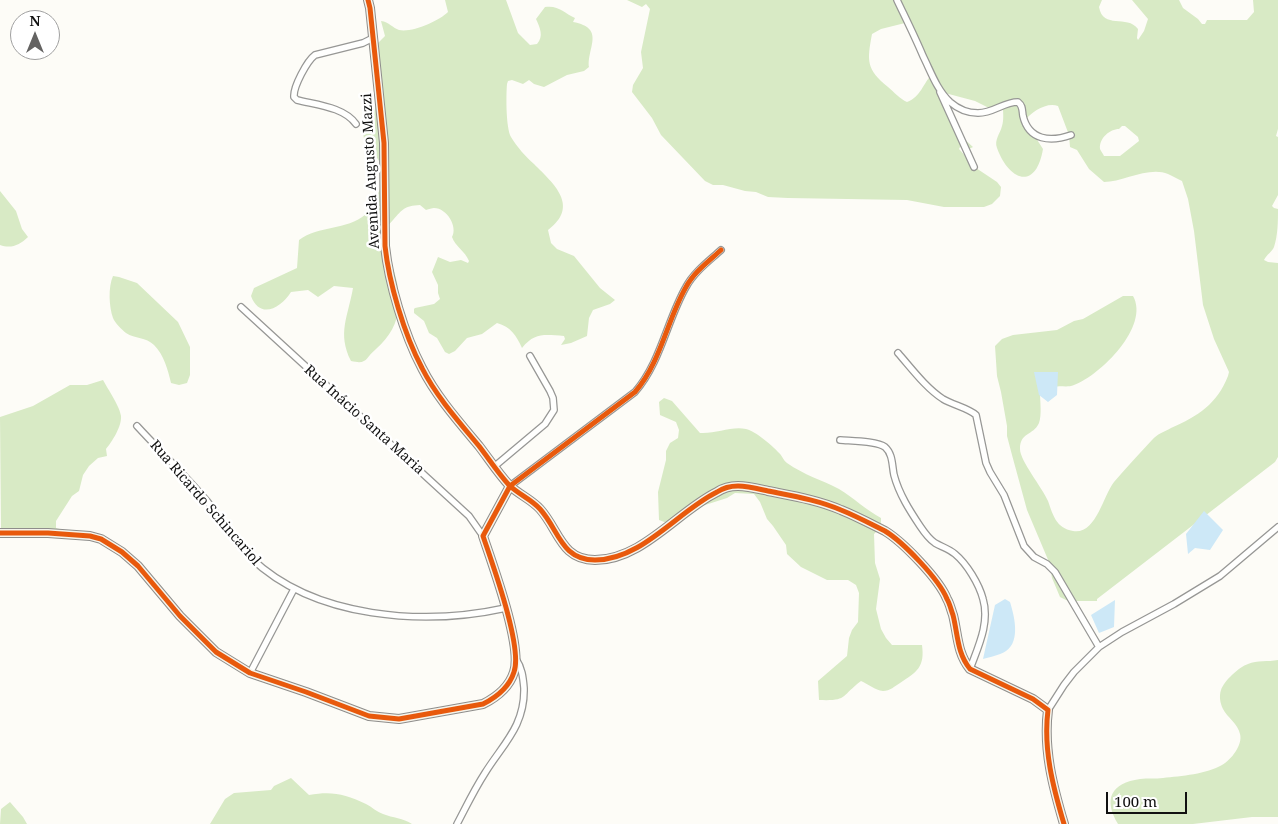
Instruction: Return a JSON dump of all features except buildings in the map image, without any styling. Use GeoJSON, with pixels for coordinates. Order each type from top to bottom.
{"type":"FeatureCollection","features":[{"type":"Feature","properties":{"kind":"street","name":"Avenida Augusto Mazzi"},"geometry":{"type":"LineString","coordinates":[[368,0],[384,151],[384,246],[402,317],[422,369],[510,486],[538,506],[546,515],[564,546],[572,554],[578,558],[588,560],[607,559],[626,552],[666,528],[708,497],[727,488],[738,486],[768,491],[820,502],[842,510],[895,538],[935,580],[948,600],[959,649],[970,669]]}},
{"type":"Feature","properties":{"kind":"street"},"geometry":{"type":"LineString","coordinates":[[897,0],[974,167]]}},
{"type":"Feature","properties":{"kind":"street"},"geometry":{"type":"LineString","coordinates":[[356,124],[348,115],[297,100],[294,97],[294,91],[309,61],[315,55],[363,43],[372,38]]}},
{"type":"Feature","properties":{"kind":"street"},"geometry":{"type":"LineString","coordinates":[[938,88],[957,108],[977,113],[994,111],[1009,103],[1018,102],[1022,105],[1027,125],[1037,137],[1054,140],[1071,135]]}},
{"type":"Feature","properties":{"kind":"street"},"geometry":{"type":"LineString","coordinates":[[0,533],[75,535],[101,539],[110,543],[138,566],[180,616],[216,652],[250,673],[369,716],[399,719],[483,704],[494,699],[510,681],[515,671],[516,659],[506,608],[484,536],[510,486],[635,392],[647,375],[685,288],[702,266],[721,250]]}},
{"type":"Feature","properties":{"kind":"street","name":"Rua Inácio Santa Maria"},"geometry":{"type":"LineString","coordinates":[[241,307],[469,516],[484,536]]}},
{"type":"Feature","properties":{"kind":"street"},"geometry":{"type":"LineString","coordinates":[[898,353],[934,392],[956,406],[976,415],[986,462],[1004,494],[1024,546],[1034,557],[1047,564],[1055,572],[1100,647]]}},
{"type":"Feature","properties":{"kind":"street"},"geometry":{"type":"LineString","coordinates":[[495,466],[545,424],[554,410],[553,398],[530,356]]}},
{"type":"Feature","properties":{"kind":"street","name":"Rua Ricardo Schincariol"},"geometry":{"type":"LineString","coordinates":[[136,426],[208,503],[234,540],[250,558],[294,589],[338,605],[407,617],[458,615],[506,608]]}},
{"type":"Feature","properties":{"kind":"street"},"geometry":{"type":"LineString","coordinates":[[840,440],[875,444],[887,449],[891,456],[899,490],[921,527],[930,540],[955,554],[964,564],[979,589],[985,605],[985,617],[981,638],[970,669],[1033,699],[1048,710]]}},
{"type":"Feature","properties":{"kind":"street"},"geometry":{"type":"LineString","coordinates":[[1064,824],[1047,752],[1046,733],[1048,710],[1064,685],[1074,672],[1100,647],[1122,632],[1220,576],[1278,527]]}},
{"type":"Feature","properties":{"kind":"street"},"geometry":{"type":"LineString","coordinates":[[250,673],[294,589]]}},
{"type":"Feature","properties":{"kind":"street"},"geometry":{"type":"LineString","coordinates":[[457,824],[484,774],[507,742],[518,722],[524,686],[521,666],[516,659]]}},
{"type":"Feature","properties":{"kind":"green space"},"geometry":{"type":"Polygon","coordinates":[[[445,0],[506,0],[518,33],[530,45],[537,44],[539,41],[541,35],[536,19],[545,7],[554,7],[575,18],[573,22],[583,25],[592,34],[593,40],[589,67],[584,71],[567,75],[544,87],[534,84],[529,80],[523,84],[512,80],[508,81],[507,119],[509,133],[513,141],[556,187],[563,204],[562,212],[557,221],[548,230],[551,243],[557,249],[574,256],[600,288],[615,300],[610,304],[593,310],[589,318],[587,336],[571,343],[561,345],[565,339],[564,336],[541,336],[531,339],[522,348],[512,332],[497,323],[482,334],[467,338],[455,351],[449,354],[445,352],[437,338],[429,333],[424,321],[414,313],[414,309],[434,304],[440,299],[438,285],[432,272],[438,257],[450,262],[461,260],[468,263],[469,261],[453,240],[454,228],[450,219],[443,211],[433,208],[426,210],[420,205],[410,206],[402,211],[380,235],[397,284],[399,308],[397,319],[385,339],[366,360],[361,362],[351,361],[344,333],[353,288],[334,286],[318,297],[308,290],[291,292],[282,303],[265,310],[255,303],[251,296],[254,288],[297,268],[299,240],[315,232],[350,223],[370,210],[379,191],[382,170],[379,161],[366,142],[363,129],[375,109],[380,90],[381,70],[376,58],[376,45],[385,36],[381,21],[399,30],[418,28],[448,12],[445,0]]]}},
{"type":"Feature","properties":{"kind":"green space"},"geometry":{"type":"Polygon","coordinates":[[[627,0],[1102,0],[1099,7],[1101,14],[1110,20],[1128,22],[1133,25],[1138,29],[1138,40],[1144,31],[1148,19],[1132,0],[1179,0],[1183,8],[1202,24],[1205,24],[1207,20],[1247,20],[1254,12],[1253,0],[1278,0],[1278,129],[1276,136],[1278,137],[1278,195],[1272,206],[1278,209],[1278,223],[1274,247],[1264,260],[1278,263],[1278,457],[1275,462],[1097,599],[1097,601],[1068,601],[1060,597],[1052,578],[1049,562],[1027,510],[1007,436],[1007,426],[997,376],[995,346],[1002,339],[1013,335],[1057,330],[1074,321],[1083,319],[1123,296],[1133,296],[1136,308],[1135,321],[1129,335],[1120,348],[1085,380],[1071,386],[1056,386],[1040,393],[1041,412],[1039,423],[1034,430],[1024,437],[1021,444],[1021,454],[1045,495],[1056,520],[1067,529],[1081,531],[1093,521],[1114,482],[1154,438],[1190,419],[1206,408],[1224,386],[1228,376],[1229,372],[1214,339],[1203,305],[1194,231],[1188,199],[1182,181],[1168,174],[1153,172],[1104,182],[1089,169],[1077,150],[1070,147],[1069,135],[1058,106],[1053,105],[1040,109],[1024,121],[1026,131],[1032,132],[1043,149],[1040,162],[1035,171],[1029,176],[1022,177],[1008,168],[996,145],[1003,121],[1003,107],[989,108],[975,101],[945,93],[942,94],[962,137],[973,147],[969,149],[960,147],[959,149],[976,168],[997,182],[1001,187],[1000,196],[992,204],[984,207],[944,207],[907,200],[768,197],[756,192],[723,185],[713,185],[705,181],[661,135],[652,118],[632,92],[633,85],[643,68],[641,52],[650,9],[646,4],[642,7],[627,0]],[[905,23],[881,29],[872,34],[869,58],[872,69],[881,81],[907,102],[916,97],[933,73],[930,64],[905,23]],[[1125,126],[1109,132],[1101,141],[1100,149],[1104,156],[1120,156],[1139,141],[1138,137],[1125,126]]]}},
{"type":"Feature","properties":{"kind":"green space"},"geometry":{"type":"Polygon","coordinates":[[[0,191],[16,211],[22,229],[28,237],[22,242],[8,247],[0,245],[0,191]]]}},
{"type":"Feature","properties":{"kind":"green space"},"geometry":{"type":"Polygon","coordinates":[[[113,276],[137,283],[178,322],[190,347],[190,375],[187,383],[179,385],[171,383],[163,358],[154,345],[126,333],[115,322],[110,303],[110,286],[113,276]]]}},
{"type":"Feature","properties":{"kind":"green space"},"geometry":{"type":"Polygon","coordinates":[[[103,380],[114,398],[121,420],[116,434],[106,449],[107,456],[98,458],[89,466],[83,475],[79,491],[72,496],[56,521],[56,528],[70,532],[1,530],[0,417],[33,406],[70,385],[87,385],[103,380]]]}},
{"type":"Feature","properties":{"kind":"green space"},"geometry":{"type":"Polygon","coordinates":[[[664,398],[672,401],[700,433],[740,428],[754,432],[772,446],[787,463],[839,489],[881,518],[881,527],[874,534],[875,563],[880,579],[876,609],[881,629],[892,645],[922,645],[921,664],[915,672],[888,690],[877,689],[861,681],[839,699],[819,700],[818,681],[847,656],[849,638],[858,622],[859,593],[856,585],[848,580],[827,580],[801,567],[787,554],[786,545],[767,519],[760,502],[754,494],[735,493],[727,498],[702,506],[677,523],[667,523],[659,520],[658,492],[666,460],[666,451],[670,443],[678,438],[679,430],[676,422],[660,415],[659,402],[664,398]]]}},
{"type":"Feature","properties":{"kind":"green space"},"geometry":{"type":"Polygon","coordinates":[[[1278,660],[1278,817],[1252,817],[1193,824],[1118,824],[1113,815],[1111,800],[1116,788],[1122,784],[1140,779],[1201,773],[1216,768],[1229,760],[1240,743],[1240,734],[1221,704],[1221,690],[1225,683],[1240,668],[1255,662],[1278,660]]]}},
{"type":"Feature","properties":{"kind":"green space"},"geometry":{"type":"Polygon","coordinates":[[[291,778],[309,795],[332,793],[345,796],[366,804],[381,813],[412,824],[210,824],[225,799],[234,793],[271,790],[274,786],[291,778]]]}},
{"type":"Feature","properties":{"kind":"green space"},"geometry":{"type":"Polygon","coordinates":[[[10,802],[27,824],[0,824],[1,809],[10,802]]]}},
{"type":"Feature","properties":{"kind":"water"},"geometry":{"type":"Polygon","coordinates":[[[1034,372],[1058,372],[1057,395],[1048,402],[1039,395],[1034,372]]]}},
{"type":"Feature","properties":{"kind":"water"},"geometry":{"type":"Polygon","coordinates":[[[1204,511],[1223,530],[1210,550],[1195,548],[1188,554],[1186,534],[1204,511]]]}},
{"type":"Feature","properties":{"kind":"water"},"geometry":{"type":"Polygon","coordinates":[[[1005,599],[1010,602],[1013,614],[1014,641],[1006,651],[983,659],[995,605],[1005,599]]]}},
{"type":"Feature","properties":{"kind":"water"},"geometry":{"type":"Polygon","coordinates":[[[1115,600],[1114,627],[1099,633],[1091,615],[1115,600]]]}},
{"type":"Feature","properties":{"kind":"cycle path"},"geometry":{"type":"LineString","coordinates":[[368,0],[384,143],[385,246],[398,308],[415,355],[434,389],[505,480],[533,502],[568,549],[584,559],[612,558],[628,552],[659,533],[702,500],[722,489],[735,486],[753,488],[823,504],[885,531],[901,543],[920,562],[943,591],[953,615],[960,650],[970,669],[1033,699],[1048,710],[1047,739],[1050,768],[1064,824]]}},
{"type":"Feature","properties":{"kind":"cycle path"},"geometry":{"type":"LineString","coordinates":[[0,533],[48,533],[90,536],[101,539],[122,552],[138,566],[180,616],[216,652],[250,673],[369,716],[399,719],[483,704],[498,695],[506,687],[512,678],[516,660],[511,625],[483,536],[510,486],[635,392],[658,354],[679,300],[689,282],[721,250]]}}]}
